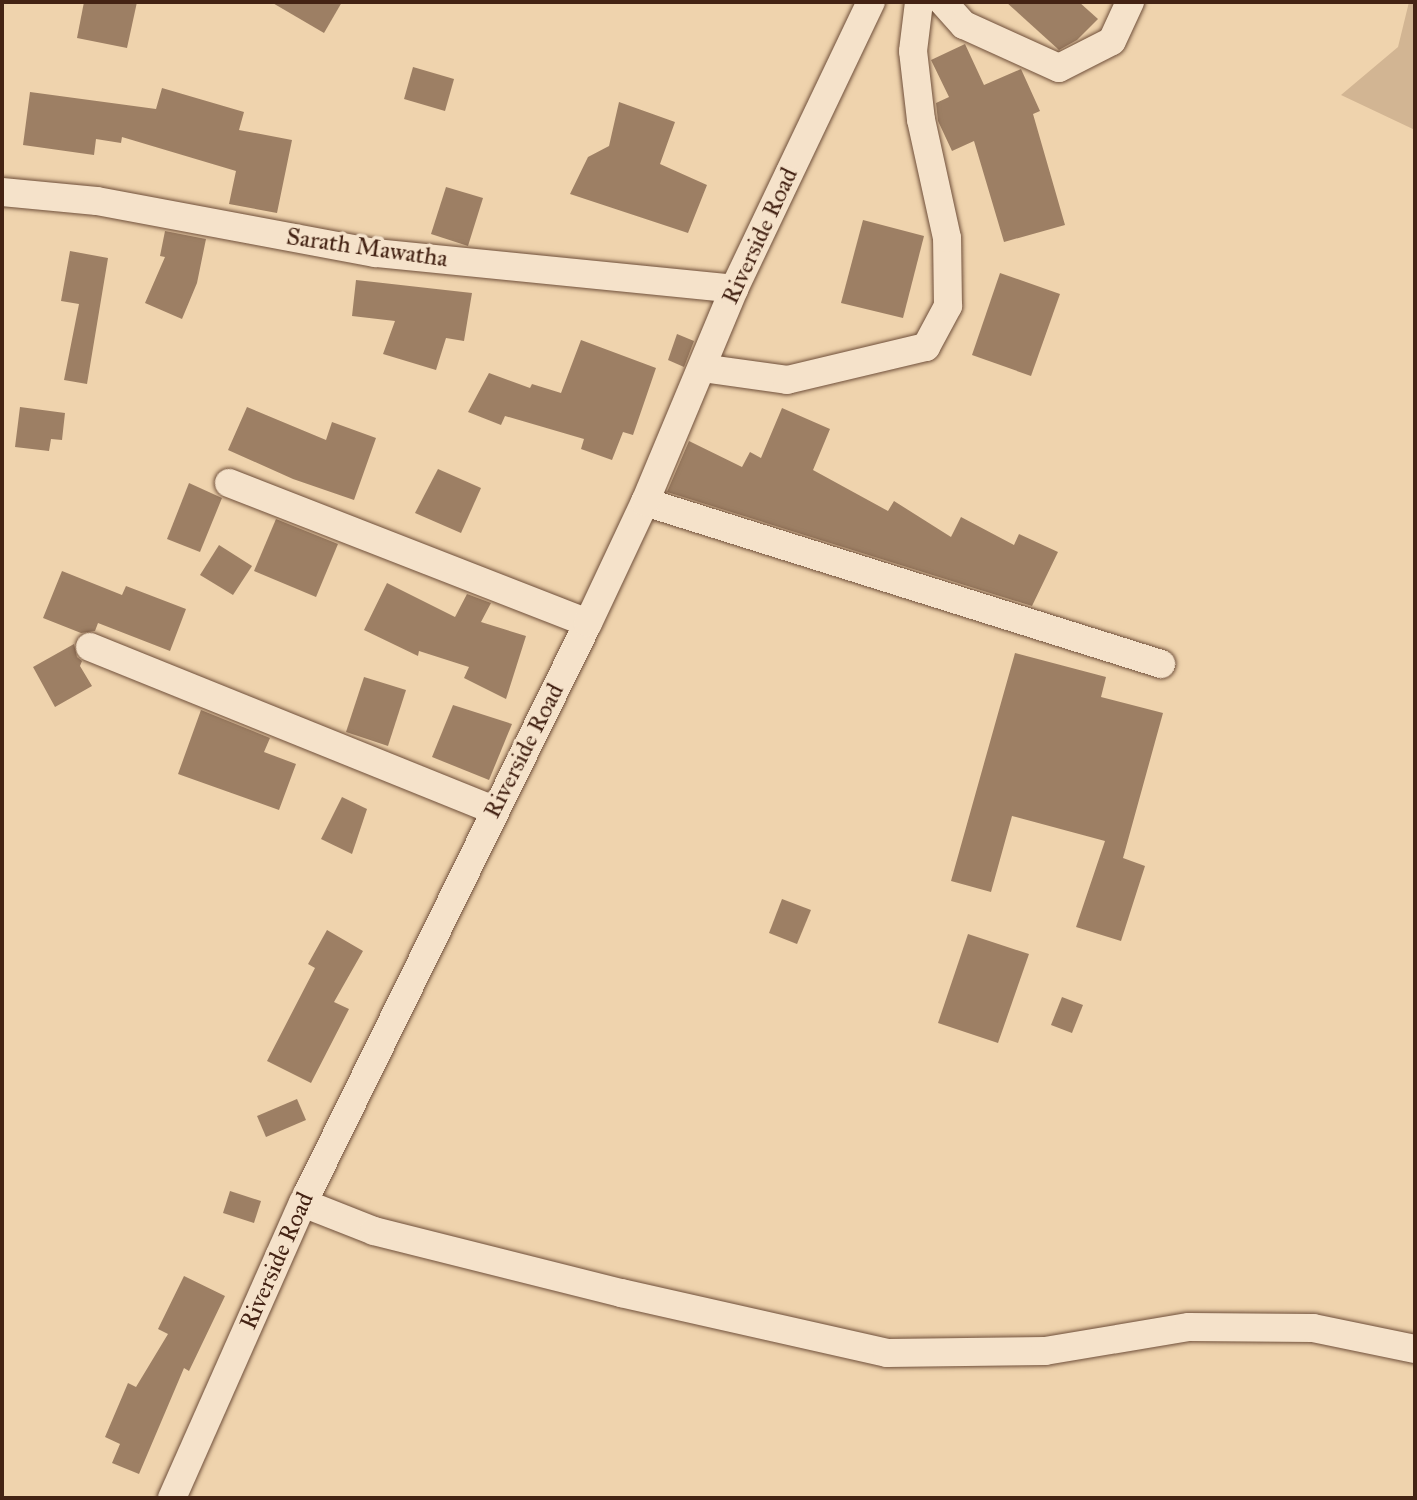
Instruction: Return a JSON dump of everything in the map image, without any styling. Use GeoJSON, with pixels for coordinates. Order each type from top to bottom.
{"type":"FeatureCollection","features":[{"type":"Feature","properties":{"kind":"street","name":"Riverside Road"},"geometry":{"type":"LineString","coordinates":[[172,1498],[303,1203],[645,502],[734,289],[871,2]]}},
{"type":"Feature","properties":{"kind":"street"},"geometry":{"type":"LineString","coordinates":[[702,368],[788,380],[926,347],[948,306],[947,238],[921,120],[914,51],[919,2]]}},
{"type":"Feature","properties":{"kind":"street"},"geometry":{"type":"LineString","coordinates":[[943,2],[964,25],[1059,68],[1112,41],[1130,2]]}},
{"type":"Feature","properties":{"kind":"street","name":"Sarath Mawatha"},"geometry":{"type":"LineString","coordinates":[[2,192],[97,201],[376,253],[734,289]]}},
{"type":"Feature","properties":{"kind":"street"},"geometry":{"type":"LineString","coordinates":[[229,483],[588,623]]}},
{"type":"Feature","properties":{"kind":"street"},"geometry":{"type":"LineString","coordinates":[[645,502],[1161,664]]}},
{"type":"Feature","properties":{"kind":"street"},"geometry":{"type":"LineString","coordinates":[[90,647],[494,810]]}},
{"type":"Feature","properties":{"kind":"street"},"geometry":{"type":"LineString","coordinates":[[303,1203],[374,1231],[621,1293],[887,1353],[1045,1352],[1189,1327],[1313,1328],[1415,1349]]}},
{"type":"Feature","properties":{"kind":"shaded area"},"geometry":{"type":"Polygon","coordinates":[[[1409,2],[1415,2],[1415,130],[1341,95],[1398,47],[1409,2]]]}},
{"type":"Feature","properties":{"kind":"building"},"geometry":{"type":"Polygon","coordinates":[[[84,2],[137,2],[127,48],[77,38],[84,2]]]}},
{"type":"Feature","properties":{"kind":"building"},"geometry":{"type":"Polygon","coordinates":[[[271,2],[342,2],[324,33],[271,2]]]}},
{"type":"Feature","properties":{"kind":"building"},"geometry":{"type":"Polygon","coordinates":[[[1006,2],[1079,2],[1098,19],[1077,40],[1059,50],[1006,2]]]}},
{"type":"Feature","properties":{"kind":"building"},"geometry":{"type":"Polygon","coordinates":[[[965,44],[984,85],[1021,69],[1040,111],[1033,114],[1065,225],[1004,242],[974,141],[952,151],[938,121],[936,103],[949,97],[931,60],[965,44]]]}},
{"type":"Feature","properties":{"kind":"building"},"geometry":{"type":"Polygon","coordinates":[[[413,67],[454,79],[445,111],[404,99],[413,67]]]}},
{"type":"Feature","properties":{"kind":"building"},"geometry":{"type":"Polygon","coordinates":[[[162,88],[244,112],[239,130],[292,140],[277,213],[229,204],[236,171],[122,137],[121,143],[96,139],[94,155],[23,145],[30,92],[156,109],[162,88]]]}},
{"type":"Feature","properties":{"kind":"building"},"geometry":{"type":"Polygon","coordinates":[[[619,102],[675,122],[660,164],[707,185],[688,233],[570,194],[588,157],[609,146],[619,102]]]}},
{"type":"Feature","properties":{"kind":"building"},"geometry":{"type":"Polygon","coordinates":[[[446,187],[483,198],[468,246],[431,234],[446,187]]]}},
{"type":"Feature","properties":{"kind":"building"},"geometry":{"type":"Polygon","coordinates":[[[863,220],[924,236],[903,318],[841,303],[863,220]]]}},
{"type":"Feature","properties":{"kind":"building"},"geometry":{"type":"Polygon","coordinates":[[[165,231],[206,239],[197,283],[182,319],[145,303],[165,257],[160,256],[165,231]]]}},
{"type":"Feature","properties":{"kind":"building"},"geometry":{"type":"Polygon","coordinates":[[[70,251],[108,258],[87,384],[64,380],[79,304],[61,301],[70,251]]]}},
{"type":"Feature","properties":{"kind":"building"},"geometry":{"type":"Polygon","coordinates":[[[1000,273],[1060,294],[1031,376],[972,355],[1000,273]]]}},
{"type":"Feature","properties":{"kind":"building"},"geometry":{"type":"Polygon","coordinates":[[[356,280],[472,293],[464,341],[446,338],[436,370],[383,354],[395,321],[352,316],[356,280]]]}},
{"type":"Feature","properties":{"kind":"building"},"geometry":{"type":"Polygon","coordinates":[[[677,334],[694,341],[684,367],[668,360],[677,334]]]}},
{"type":"Feature","properties":{"kind":"building"},"geometry":{"type":"Polygon","coordinates":[[[581,340],[656,368],[633,435],[623,432],[612,460],[581,449],[584,439],[505,416],[501,425],[468,412],[489,373],[530,388],[532,384],[561,393],[581,340]]]}},
{"type":"Feature","properties":{"kind":"building"},"geometry":{"type":"Polygon","coordinates":[[[20,407],[65,413],[62,440],[51,439],[49,451],[15,447],[20,407]]]}},
{"type":"Feature","properties":{"kind":"building"},"geometry":{"type":"Polygon","coordinates":[[[247,407],[326,440],[332,422],[376,438],[354,500],[293,479],[228,450],[247,407]]]}},
{"type":"Feature","properties":{"kind":"building"},"geometry":{"type":"Polygon","coordinates":[[[782,408],[830,429],[813,470],[888,511],[894,501],[951,537],[961,517],[1014,545],[1019,534],[1058,552],[1032,606],[667,492],[689,441],[742,467],[750,452],[761,458],[782,408]]]}},
{"type":"Feature","properties":{"kind":"building"},"geometry":{"type":"Polygon","coordinates":[[[438,469],[481,488],[461,533],[415,513],[438,469]]]}},
{"type":"Feature","properties":{"kind":"building"},"geometry":{"type":"Polygon","coordinates":[[[189,483],[222,498],[200,552],[167,539],[189,483]]]}},
{"type":"Feature","properties":{"kind":"building"},"geometry":{"type":"Polygon","coordinates":[[[276,519],[338,544],[316,597],[254,571],[276,519]]]}},
{"type":"Feature","properties":{"kind":"building"},"geometry":{"type":"Polygon","coordinates":[[[219,545],[252,566],[233,595],[200,575],[219,545]]]}},
{"type":"Feature","properties":{"kind":"building"},"geometry":{"type":"Polygon","coordinates":[[[62,571],[122,595],[126,586],[186,609],[170,651],[98,623],[95,631],[81,633],[43,618],[62,571]]]}},
{"type":"Feature","properties":{"kind":"building"},"geometry":{"type":"Polygon","coordinates":[[[387,583],[455,617],[467,594],[491,603],[481,622],[526,636],[506,699],[464,678],[469,667],[419,651],[418,656],[364,630],[387,583]]]}},
{"type":"Feature","properties":{"kind":"building"},"geometry":{"type":"Polygon","coordinates":[[[74,644],[77,657],[82,661],[80,666],[92,686],[55,707],[33,667],[74,644]]]}},
{"type":"Feature","properties":{"kind":"building"},"geometry":{"type":"Polygon","coordinates":[[[1015,653],[1106,677],[1101,697],[1163,713],[1123,858],[1145,866],[1121,941],[1076,927],[1105,841],[1012,816],[991,892],[951,881],[1015,653]]]}},
{"type":"Feature","properties":{"kind":"building"},"geometry":{"type":"Polygon","coordinates":[[[364,677],[406,690],[388,746],[346,732],[364,677]]]}},
{"type":"Feature","properties":{"kind":"building"},"geometry":{"type":"Polygon","coordinates":[[[453,705],[512,724],[489,780],[432,757],[453,705]]]}},
{"type":"Feature","properties":{"kind":"building"},"geometry":{"type":"Polygon","coordinates":[[[201,710],[270,738],[264,752],[296,764],[279,810],[178,774],[201,710]]]}},
{"type":"Feature","properties":{"kind":"building"},"geometry":{"type":"Polygon","coordinates":[[[342,797],[367,809],[352,854],[321,839],[342,797]]]}},
{"type":"Feature","properties":{"kind":"building"},"geometry":{"type":"Polygon","coordinates":[[[782,899],[811,910],[797,944],[769,933],[782,899]]]}},
{"type":"Feature","properties":{"kind":"building"},"geometry":{"type":"Polygon","coordinates":[[[327,930],[363,951],[334,1002],[349,1009],[311,1083],[267,1061],[315,968],[308,964],[327,930]]]}},
{"type":"Feature","properties":{"kind":"building"},"geometry":{"type":"Polygon","coordinates":[[[968,934],[1029,954],[998,1043],[938,1023],[968,934]]]}},
{"type":"Feature","properties":{"kind":"building"},"geometry":{"type":"Polygon","coordinates":[[[1062,997],[1083,1005],[1072,1033],[1051,1025],[1062,997]]]}},
{"type":"Feature","properties":{"kind":"building"},"geometry":{"type":"Polygon","coordinates":[[[297,1099],[306,1120],[266,1137],[257,1116],[297,1099]]]}},
{"type":"Feature","properties":{"kind":"building"},"geometry":{"type":"Polygon","coordinates":[[[230,1191],[261,1201],[254,1223],[223,1213],[230,1191]]]}},
{"type":"Feature","properties":{"kind":"building"},"geometry":{"type":"Polygon","coordinates":[[[184,1276],[225,1296],[189,1371],[184,1368],[139,1474],[112,1463],[120,1444],[105,1437],[128,1383],[136,1387],[168,1334],[158,1329],[184,1276]]]}}]}
